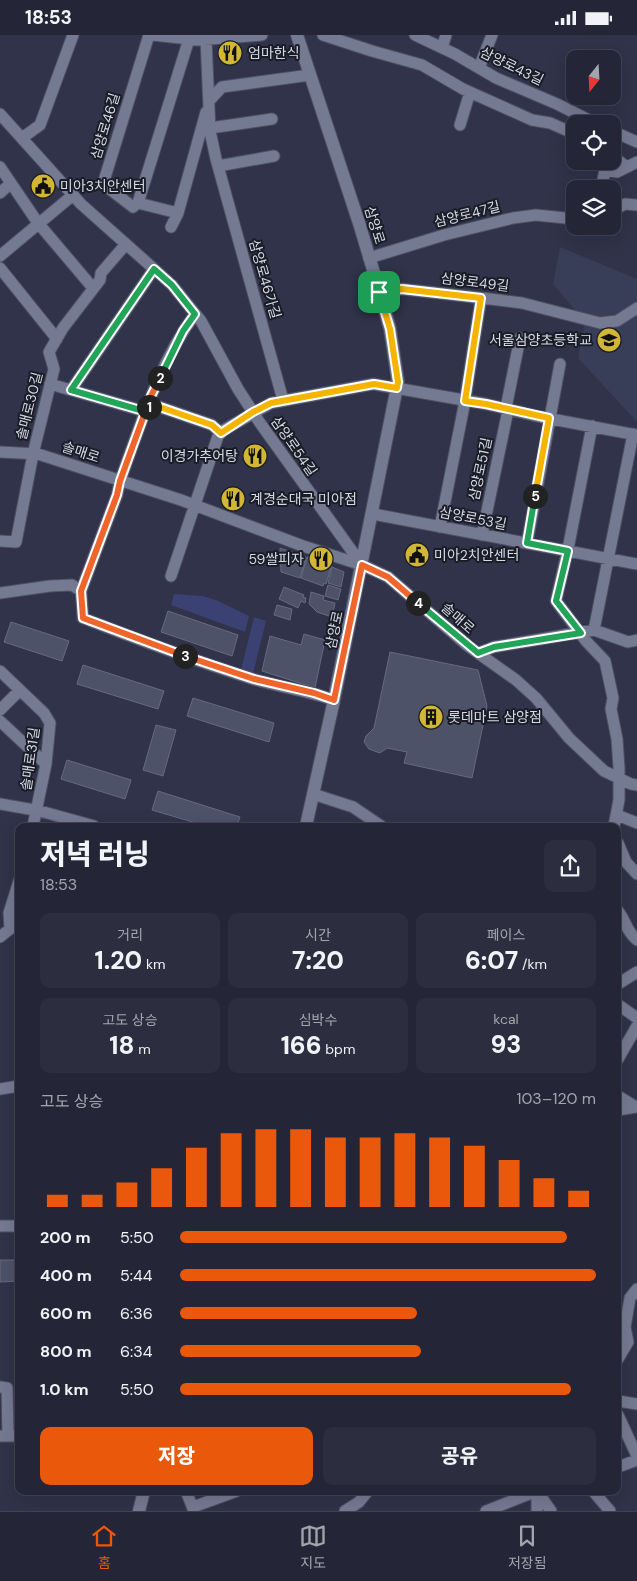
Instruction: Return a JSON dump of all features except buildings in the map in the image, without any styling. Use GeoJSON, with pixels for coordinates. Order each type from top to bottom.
{"type":"FeatureCollection","features":[{"type":"Feature","properties":{"kind":"main road","name":"삼양로"},"geometry":{"type":"LineString","coordinates":[[297,35],[390,329],[398,382],[362,565],[307,823]]}},
{"type":"Feature","properties":{"kind":"main road"},"geometry":{"type":"LineString","coordinates":[[139,1511],[143,1495]]}},
{"type":"Feature","properties":{"kind":"street"},"geometry":{"type":"LineString","coordinates":[[22,138],[40,125],[73,35]]}},
{"type":"Feature","properties":{"kind":"street","name":"삼양로46길"},"geometry":{"type":"LineString","coordinates":[[149,35],[103,183],[133,207],[138,203],[178,213]]}},
{"type":"Feature","properties":{"kind":"street"},"geometry":{"type":"LineString","coordinates":[[153,35],[189,39],[262,35]]}},
{"type":"Feature","properties":{"kind":"street"},"geometry":{"type":"LineString","coordinates":[[323,35],[422,65],[470,92],[532,120],[550,123],[566,130]]}},
{"type":"Feature","properties":{"kind":"street","name":"삼양로43길"},"geometry":{"type":"LineString","coordinates":[[415,35],[496,78],[579,115]]}},
{"type":"Feature","properties":{"kind":"street"},"geometry":{"type":"LineString","coordinates":[[442,48],[446,35]]}},
{"type":"Feature","properties":{"kind":"street"},"geometry":{"type":"LineString","coordinates":[[479,68],[492,35]]}},
{"type":"Feature","properties":{"kind":"street"},"geometry":{"type":"LineString","coordinates":[[138,203],[189,39]]}},
{"type":"Feature","properties":{"kind":"street","name":"삼양로46가길"},"geometry":{"type":"LineString","coordinates":[[206,39],[210,128],[218,166],[283,400]]}},
{"type":"Feature","properties":{"kind":"street"},"geometry":{"type":"LineString","coordinates":[[209,102],[222,87],[310,75]]}},
{"type":"Feature","properties":{"kind":"street"},"geometry":{"type":"LineString","coordinates":[[460,125],[470,92]]}},
{"type":"Feature","properties":{"kind":"street","name":"삼양로46가길"},"geometry":{"type":"LineString","coordinates":[[171,227],[178,213],[209,102]]}},
{"type":"Feature","properties":{"kind":"street","name":"삼양로54길"},"geometry":{"type":"LineString","coordinates":[[0,114],[81,204],[172,285],[195,314],[253,412],[362,565]]}},
{"type":"Feature","properties":{"kind":"street"},"geometry":{"type":"LineString","coordinates":[[210,128],[272,119]]}},
{"type":"Feature","properties":{"kind":"street"},"geometry":{"type":"LineString","coordinates":[[621,135],[637,143]]}},
{"type":"Feature","properties":{"kind":"street"},"geometry":{"type":"LineString","coordinates":[[218,166],[274,156]]}},
{"type":"Feature","properties":{"kind":"street"},"geometry":{"type":"LineString","coordinates":[[603,180],[605,170],[617,172],[632,164]]}},
{"type":"Feature","properties":{"kind":"street"},"geometry":{"type":"LineString","coordinates":[[0,167],[38,223],[93,288]]}},
{"type":"Feature","properties":{"kind":"street"},"geometry":{"type":"LineString","coordinates":[[0,193],[11,183]]}},
{"type":"Feature","properties":{"kind":"street"},"geometry":{"type":"LineString","coordinates":[[0,256],[73,195]]}},
{"type":"Feature","properties":{"kind":"street"},"geometry":{"type":"LineString","coordinates":[[621,206],[625,204],[637,205]]}},
{"type":"Feature","properties":{"kind":"street","name":"삼양로47길"},"geometry":{"type":"LineString","coordinates":[[369,259],[444,235],[513,218],[536,215],[566,218]]}},
{"type":"Feature","properties":{"kind":"street","name":"솔매로30길"},"geometry":{"type":"LineString","coordinates":[[33,454],[54,369],[49,352],[62,328],[100,280],[101,273],[126,244]]}},
{"type":"Feature","properties":{"kind":"street"},"geometry":{"type":"LineString","coordinates":[[0,268],[57,339]]}},
{"type":"Feature","properties":{"kind":"street"},"geometry":{"type":"LineString","coordinates":[[71,390],[154,269]]}},
{"type":"Feature","properties":{"kind":"street","name":"삼양로49길"},"geometry":{"type":"LineString","coordinates":[[379,292],[402,289],[522,303],[600,323],[616,321],[637,308]]}},
{"type":"Feature","properties":{"kind":"street","name":"삼양로51길"},"geometry":{"type":"LineString","coordinates":[[440,527],[465,401],[481,298]]}},
{"type":"Feature","properties":{"kind":"street"},"geometry":{"type":"LineString","coordinates":[[195,314],[183,331],[168,360],[147,407],[81,591],[83,618],[151,644],[254,679],[314,693],[334,700]]}},
{"type":"Feature","properties":{"kind":"street","name":"삼양로51길"},"geometry":{"type":"LineString","coordinates":[[482,535],[507,415],[506,408],[520,338]]}},
{"type":"Feature","properties":{"kind":"street"},"geometry":{"type":"LineString","coordinates":[[527,543],[560,365]]}},
{"type":"Feature","properties":{"kind":"street"},"geometry":{"type":"LineString","coordinates":[[50,384],[140,410],[154,405],[212,425],[221,433]]}},
{"type":"Feature","properties":{"kind":"street"},"geometry":{"type":"LineString","coordinates":[[172,576],[194,505],[221,433],[253,412],[271,403],[374,384],[506,408],[635,435],[594,630]]}},
{"type":"Feature","properties":{"kind":"street"},"geometry":{"type":"LineString","coordinates":[[592,426],[568,551],[556,601],[605,661],[613,698],[611,709],[617,739],[619,768],[619,800],[615,821],[637,823]]}},
{"type":"Feature","properties":{"kind":"street","name":"솔매로"},"geometry":{"type":"LineString","coordinates":[[0,452],[33,454],[120,481],[194,505],[303,546],[362,565],[388,577],[478,653],[516,680],[536,698],[569,738],[604,771],[637,785]]}},
{"type":"Feature","properties":{"kind":"street"},"geometry":{"type":"LineString","coordinates":[[0,541],[16,542],[33,454]]}},
{"type":"Feature","properties":{"kind":"street","name":"삼양로53길"},"geometry":{"type":"LineString","coordinates":[[372,514],[637,564]]}},
{"type":"Feature","properties":{"kind":"street"},"geometry":{"type":"LineString","coordinates":[[0,593],[72,585],[81,591]]}},
{"type":"Feature","properties":{"kind":"street"},"geometry":{"type":"LineString","coordinates":[[478,653],[494,647],[594,630],[628,642],[637,640]]}},
{"type":"Feature","properties":{"kind":"street","name":"솔매로31길"},"geometry":{"type":"LineString","coordinates":[[0,671],[44,713],[50,723],[46,764],[35,823]]}},
{"type":"Feature","properties":{"kind":"street"},"geometry":{"type":"LineString","coordinates":[[0,710],[20,690]]}},
{"type":"Feature","properties":{"kind":"street"},"geometry":{"type":"LineString","coordinates":[[0,721],[46,764]]}},
{"type":"Feature","properties":{"kind":"street"},"geometry":{"type":"LineString","coordinates":[[313,794],[354,807],[377,823]]}},
{"type":"Feature","properties":{"kind":"street"},"geometry":{"type":"LineString","coordinates":[[0,804],[82,823]]}},
{"type":"Feature","properties":{"kind":"street"},"geometry":{"type":"LineString","coordinates":[[622,864],[637,874]]}},
{"type":"Feature","properties":{"kind":"street"},"geometry":{"type":"LineString","coordinates":[[0,937],[15,929],[9,913],[15,893]]}},
{"type":"Feature","properties":{"kind":"street"},"geometry":{"type":"LineString","coordinates":[[621,915],[624,919],[626,930],[637,940]]}},
{"type":"Feature","properties":{"kind":"street"},"geometry":{"type":"LineString","coordinates":[[621,982],[637,972]]}},
{"type":"Feature","properties":{"kind":"street"},"geometry":{"type":"LineString","coordinates":[[621,1006],[635,1013]]}},
{"type":"Feature","properties":{"kind":"street"},"geometry":{"type":"LineString","coordinates":[[621,1054],[637,1027]]}},
{"type":"Feature","properties":{"kind":"street"},"geometry":{"type":"LineString","coordinates":[[0,1089],[15,1087]]}},
{"type":"Feature","properties":{"kind":"street"},"geometry":{"type":"LineString","coordinates":[[621,1098],[637,1107]]}},
{"type":"Feature","properties":{"kind":"street"},"geometry":{"type":"LineString","coordinates":[[621,1110],[637,1107]]}},
{"type":"Feature","properties":{"kind":"street"},"geometry":{"type":"LineString","coordinates":[[0,1226],[15,1226]]}},
{"type":"Feature","properties":{"kind":"street"},"geometry":{"type":"LineString","coordinates":[[621,1356],[633,1345],[625,1327],[630,1298],[637,1289]]}},
{"type":"Feature","properties":{"kind":"street"},"geometry":{"type":"LineString","coordinates":[[0,1387],[7,1388],[9,1436]]}},
{"type":"Feature","properties":{"kind":"street"},"geometry":{"type":"LineString","coordinates":[[621,1401],[637,1404]]}},
{"type":"Feature","properties":{"kind":"street"},"geometry":{"type":"LineString","coordinates":[[621,1422],[637,1458],[621,1466]]}},
{"type":"Feature","properties":{"kind":"street"},"geometry":{"type":"LineString","coordinates":[[188,1495],[193,1509],[227,1495]]}},
{"type":"Feature","properties":{"kind":"street"},"geometry":{"type":"LineString","coordinates":[[345,1511],[359,1502],[365,1495]]}},
{"type":"Feature","properties":{"kind":"street"},"geometry":{"type":"LineString","coordinates":[[486,1511],[527,1495]]}},
{"type":"Feature","properties":{"kind":"street"},"geometry":{"type":"LineString","coordinates":[[537,1495],[537,1511]]}},
{"type":"Feature","properties":{"kind":"street"},"geometry":{"type":"LineString","coordinates":[[540,1495],[551,1511]]}},
{"type":"Feature","properties":{"kind":"street"},"geometry":{"type":"LineString","coordinates":[[596,1495],[610,1511]]}},
{"type":"Feature","properties":{"kind":"shaded area","name":"서울삼양초등학교"},"geometry":{"type":"Polygon","coordinates":[[[560,247],[637,279],[637,422],[578,358],[585,322],[553,284],[560,247]]]}},
{"type":"Feature","properties":{"kind":"shaded area"},"geometry":{"type":"Polygon","coordinates":[[[174,594],[203,596],[216,600],[249,616],[245,632],[171,605],[174,594]]]}},
{"type":"Feature","properties":{"kind":"shaded area"},"geometry":{"type":"Polygon","coordinates":[[[254,617],[266,621],[253,674],[241,670],[254,617]]]}},
{"type":"Feature","properties":{"kind":"place","name":"엄마한식"},"geometry":{"type":"Point","coordinates":[230,53]}},
{"type":"Feature","properties":{"kind":"place","name":"미아3치안센터"},"geometry":{"type":"Point","coordinates":[43,186]}},
{"type":"Feature","properties":{"kind":"place","name":"서울삼양초등학교"},"geometry":{"type":"Point","coordinates":[609,340]}},
{"type":"Feature","properties":{"kind":"place","name":"이경가추어탕"},"geometry":{"type":"Point","coordinates":[255,456]}},
{"type":"Feature","properties":{"kind":"place","name":"계경순대국 미아점"},"geometry":{"type":"Point","coordinates":[233,499]}},
{"type":"Feature","properties":{"kind":"place","name":"미아2치안센터"},"geometry":{"type":"Point","coordinates":[417,555]}},
{"type":"Feature","properties":{"kind":"place","name":"59쌀피자"},"geometry":{"type":"Point","coordinates":[321,559]}},
{"type":"Feature","properties":{"kind":"place","name":"롯데마트 삼양점"},"geometry":{"type":"Point","coordinates":[431,717]}},
{"type":"Feature","properties":{"kind":"route"},"geometry":{"type":"LineString","coordinates":[[379,292],[390,329],[398,382],[397,388],[374,384],[271,403],[253,412],[221,433],[212,425],[154,405],[147,407],[140,410],[71,390],[154,269],[172,285],[195,314],[183,331],[151,396],[147,407],[120,481],[117,495],[81,591],[83,618],[151,644],[254,679],[314,693],[334,700],[362,565],[388,577],[478,653],[494,647],[581,633],[556,601],[568,551],[527,543],[549,418],[465,401],[481,298],[402,289],[379,292]]}}]}
